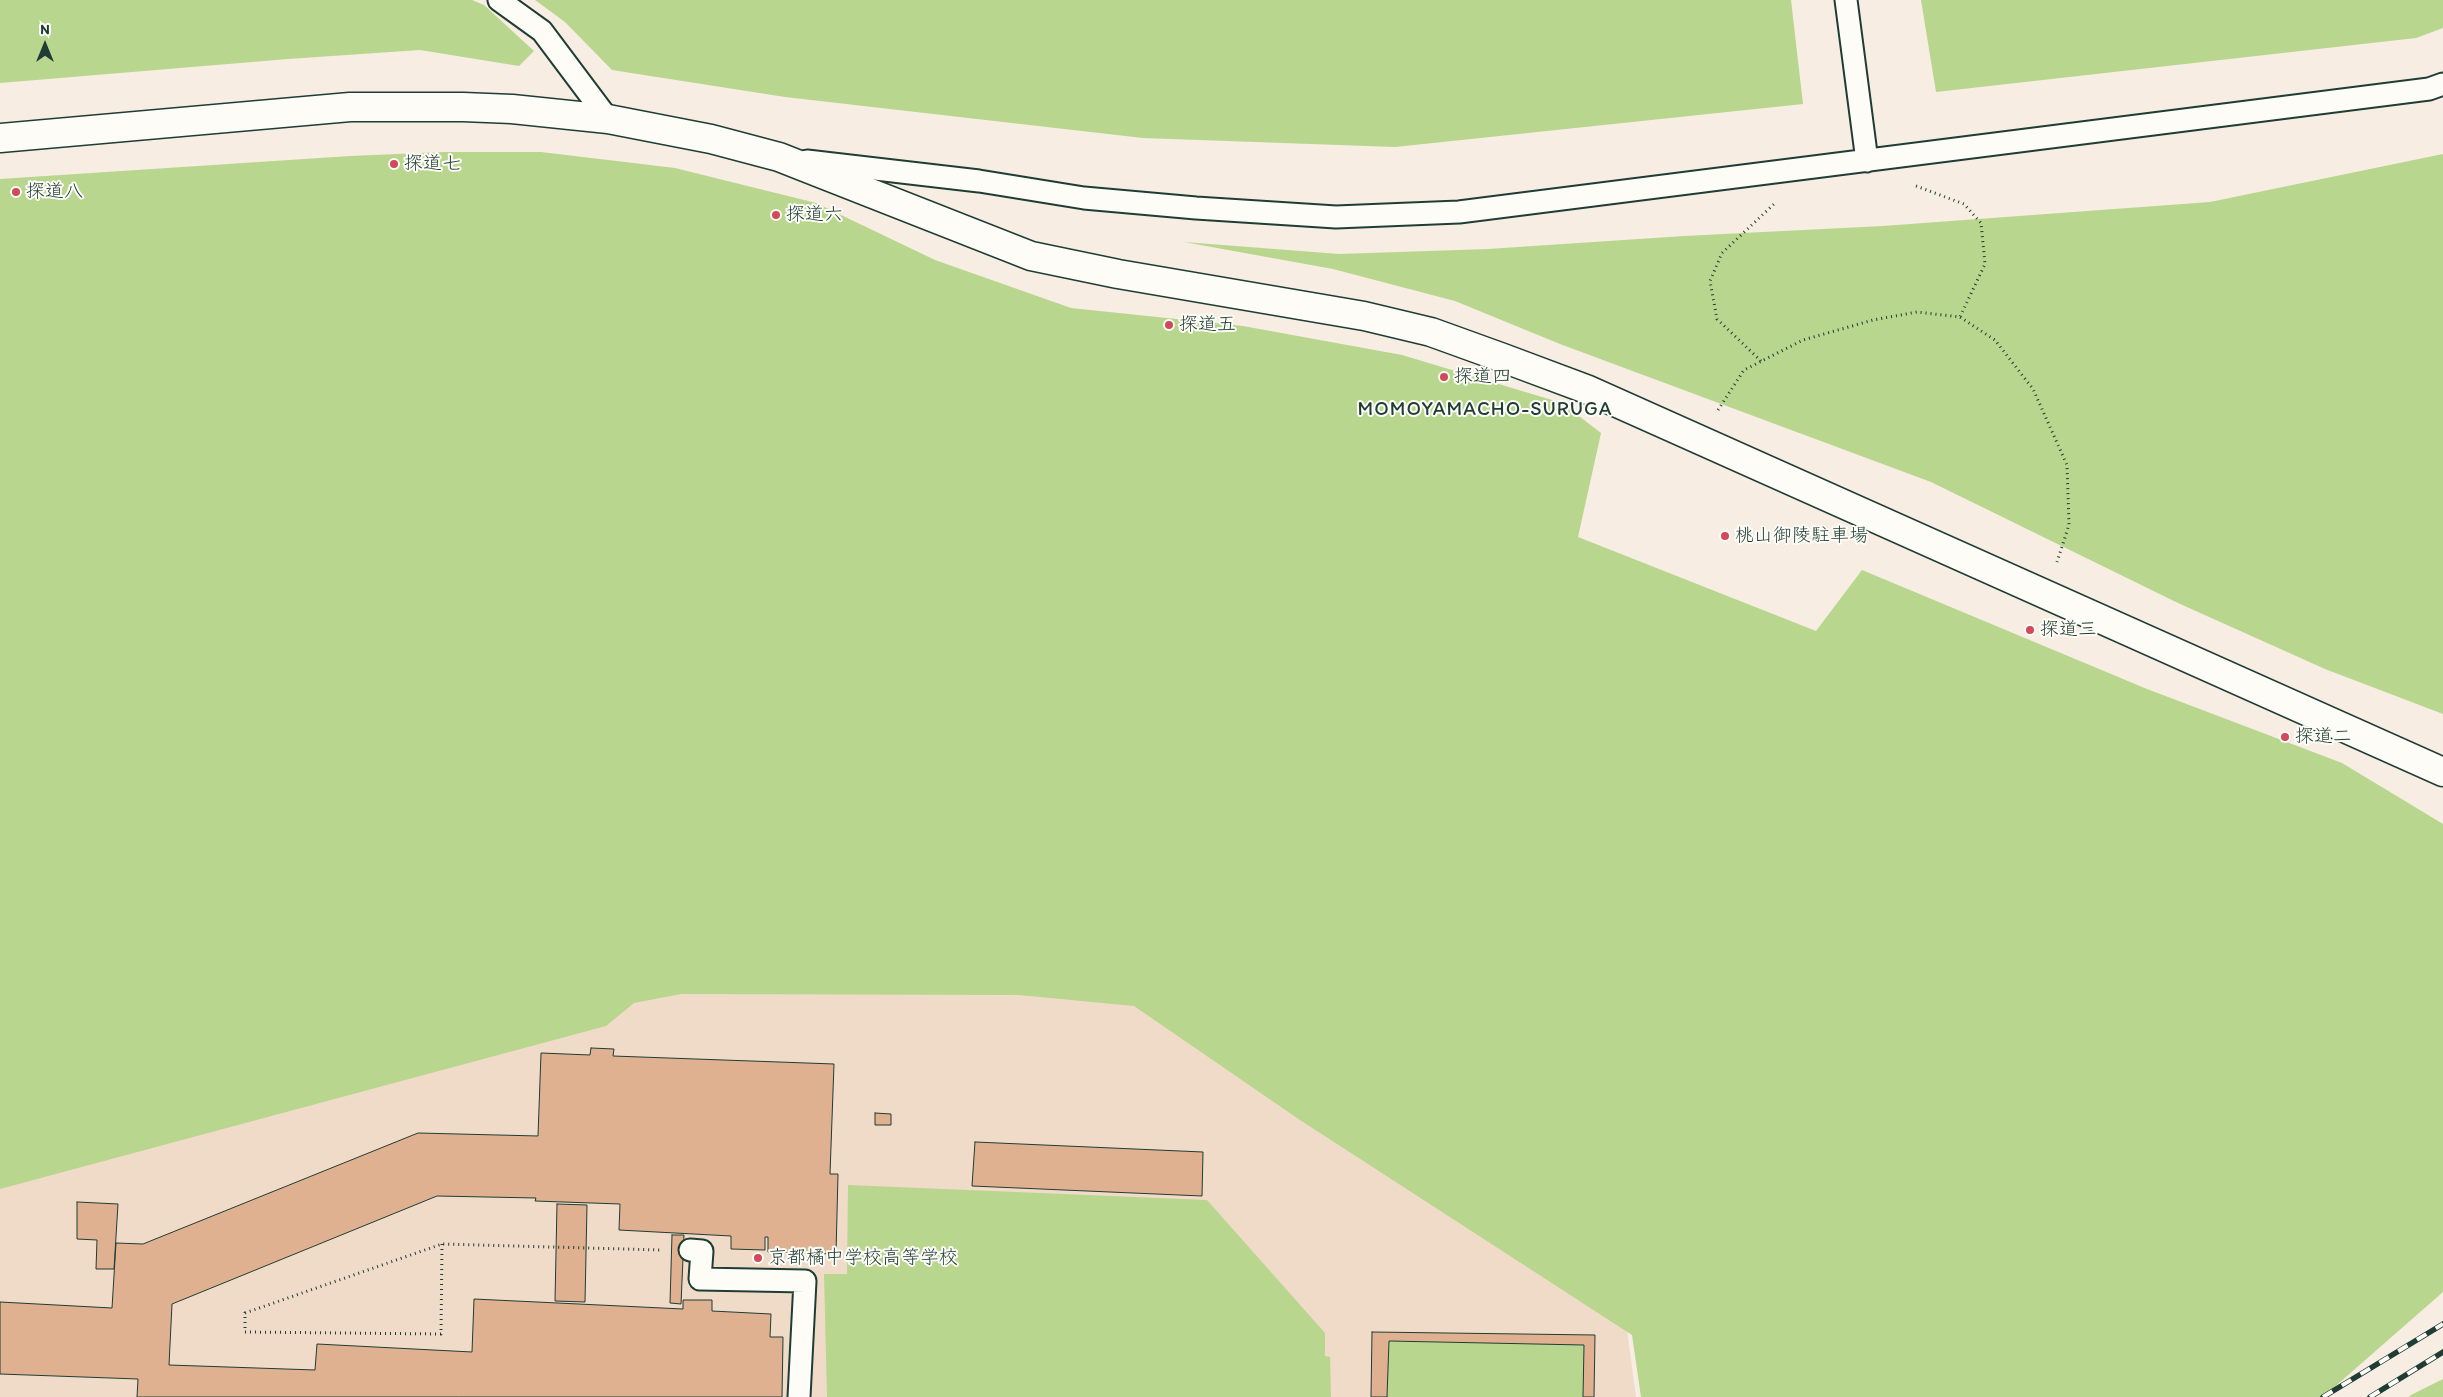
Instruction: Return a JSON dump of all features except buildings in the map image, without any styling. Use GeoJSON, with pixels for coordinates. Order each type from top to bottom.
{"type":"FeatureCollection","features":[{"type":"Feature","properties":{"kind":"street"},"geometry":{"type":"LineString","coordinates":[[0,138],[350,107],[512,109],[608,119],[677,131],[779,157],[950,226],[1031,256],[1093,270],[1364,316],[1431,332],[1586,389],[2443,772]]}},
{"type":"Feature","properties":{"kind":"lane"},"geometry":{"type":"LineString","coordinates":[[499,0],[542,31],[608,119]]}},
{"type":"Feature","properties":{"kind":"lane"},"geometry":{"type":"LineString","coordinates":[[1846,0],[1866,161]]}},
{"type":"Feature","properties":{"kind":"lane"},"geometry":{"type":"LineString","coordinates":[[779,157],[979,181],[1084,198],[1336,217],[1459,212],[2429,89],[2443,84]]}},
{"type":"Feature","properties":{"kind":"lane"},"geometry":{"type":"LineString","coordinates":[[690,1250],[702,1251],[700,1280],[804,1281],[799,1397]]}},
{"type":"Feature","properties":{"kind":"path"},"geometry":{"type":"LineString","coordinates":[[1866,161],[1924,191],[1964,204],[1982,223],[1985,264],[1960,317]]}},
{"type":"Feature","properties":{"kind":"path"},"geometry":{"type":"LineString","coordinates":[[1760,361],[1717,319],[1710,281],[1722,253],[1746,228],[1817,167]]}},
{"type":"Feature","properties":{"kind":"path"},"geometry":{"type":"LineString","coordinates":[[1717,411],[1744,370],[1802,340],[1873,320],[1917,312],[1960,317],[1995,340],[2033,389],[2067,465],[2069,525],[2046,595]]}},
{"type":"Feature","properties":{"kind":"path"},"geometry":{"type":"LineString","coordinates":[[442,1244],[441,1334],[245,1332],[245,1313],[442,1244],[690,1250]]}},
{"type":"Feature","properties":{"kind":"shaded area","name":"京都橘中学校高等学校"},"geometry":{"type":"Polygon","coordinates":[[[675,988],[1013,990],[1128,1000],[1627,1330],[1636,1397],[0,1397],[0,1186],[628,998],[675,988]]]}},
{"type":"Feature","properties":{"kind":"green space"},"geometry":{"type":"Polygon","coordinates":[[[0,0],[472,0],[484,5],[534,51],[519,66],[420,50],[0,83],[0,0]]]}},
{"type":"Feature","properties":{"kind":"green space"},"geometry":{"type":"Polygon","coordinates":[[[535,0],[1791,0],[1803,104],[1395,147],[1143,138],[785,97],[612,70],[565,22],[535,0]]]}},
{"type":"Feature","properties":{"kind":"green space"},"geometry":{"type":"Polygon","coordinates":[[[1921,0],[2443,0],[2443,28],[2416,38],[1936,92],[1921,0]]]}},
{"type":"Feature","properties":{"kind":"green space"},"geometry":{"type":"Polygon","coordinates":[[[444,152],[541,152],[675,168],[816,203],[935,260],[1071,308],[1243,326],[1402,355],[1562,403],[1601,433],[1578,537],[1816,631],[1862,570],[2147,689],[2342,763],[2443,824],[2443,1292],[2323,1397],[1641,1397],[1632,1335],[1300,1120],[1134,1006],[1019,995],[681,994],[634,1003],[606,1026],[0,1189],[0,179],[350,156],[444,152]]]}},
{"type":"Feature","properties":{"kind":"green space"},"geometry":{"type":"Polygon","coordinates":[[[2443,154],[2443,714],[2325,669],[2178,603],[1931,482],[1560,344],[1455,301],[1333,269],[1184,242],[1339,254],[1488,249],[1684,236],[1883,226],[2210,202],[2443,154]]]}},
{"type":"Feature","properties":{"kind":"green space"},"geometry":{"type":"Polygon","coordinates":[[[848,1185],[1207,1200],[1325,1333],[1325,1356],[1330,1357],[1331,1397],[827,1397],[824,1274],[847,1274],[848,1185]]]}},
{"type":"Feature","properties":{"kind":"green space"},"geometry":{"type":"Polygon","coordinates":[[[1389,1341],[1584,1345],[1583,1397],[1387,1397],[1389,1341]]]}},
{"type":"Feature","properties":{"kind":"green space"},"geometry":{"type":"Polygon","coordinates":[[[2443,1379],[2443,1397],[2409,1397],[2411,1395],[2443,1379]]]}},
{"type":"Feature","properties":{"kind":"railway"},"geometry":{"type":"LineString","coordinates":[[2323,1397],[2443,1324]]}},
{"type":"Feature","properties":{"kind":"railway"},"geometry":{"type":"LineString","coordinates":[[2370,1397],[2443,1352]]}},
{"type":"Feature","properties":{"kind":"place","name":"探道七"},"geometry":{"type":"Point","coordinates":[394,164]}},
{"type":"Feature","properties":{"kind":"place","name":"探道八"},"geometry":{"type":"Point","coordinates":[16,192]}},
{"type":"Feature","properties":{"kind":"place","name":"探道六"},"geometry":{"type":"Point","coordinates":[776,215]}},
{"type":"Feature","properties":{"kind":"place","name":"探道五"},"geometry":{"type":"Point","coordinates":[1169,325]}},
{"type":"Feature","properties":{"kind":"place","name":"探道四"},"geometry":{"type":"Point","coordinates":[1444,377]}},
{"type":"Feature","properties":{"kind":"place","name":"桃山御陵駐車場"},"geometry":{"type":"Point","coordinates":[1725,536]}},
{"type":"Feature","properties":{"kind":"place","name":"探道三"},"geometry":{"type":"Point","coordinates":[2030,630]}},
{"type":"Feature","properties":{"kind":"place","name":"探道二"},"geometry":{"type":"Point","coordinates":[2285,737]}},
{"type":"Feature","properties":{"kind":"place","name":"京都橘中学校高等学校"},"geometry":{"type":"Point","coordinates":[758,1258]}},
{"type":"Feature","properties":{"kind":"district","name":"MOMOYAMACHO-SURUGA"},"geometry":{"type":"Point","coordinates":[1485,410]}}]}
